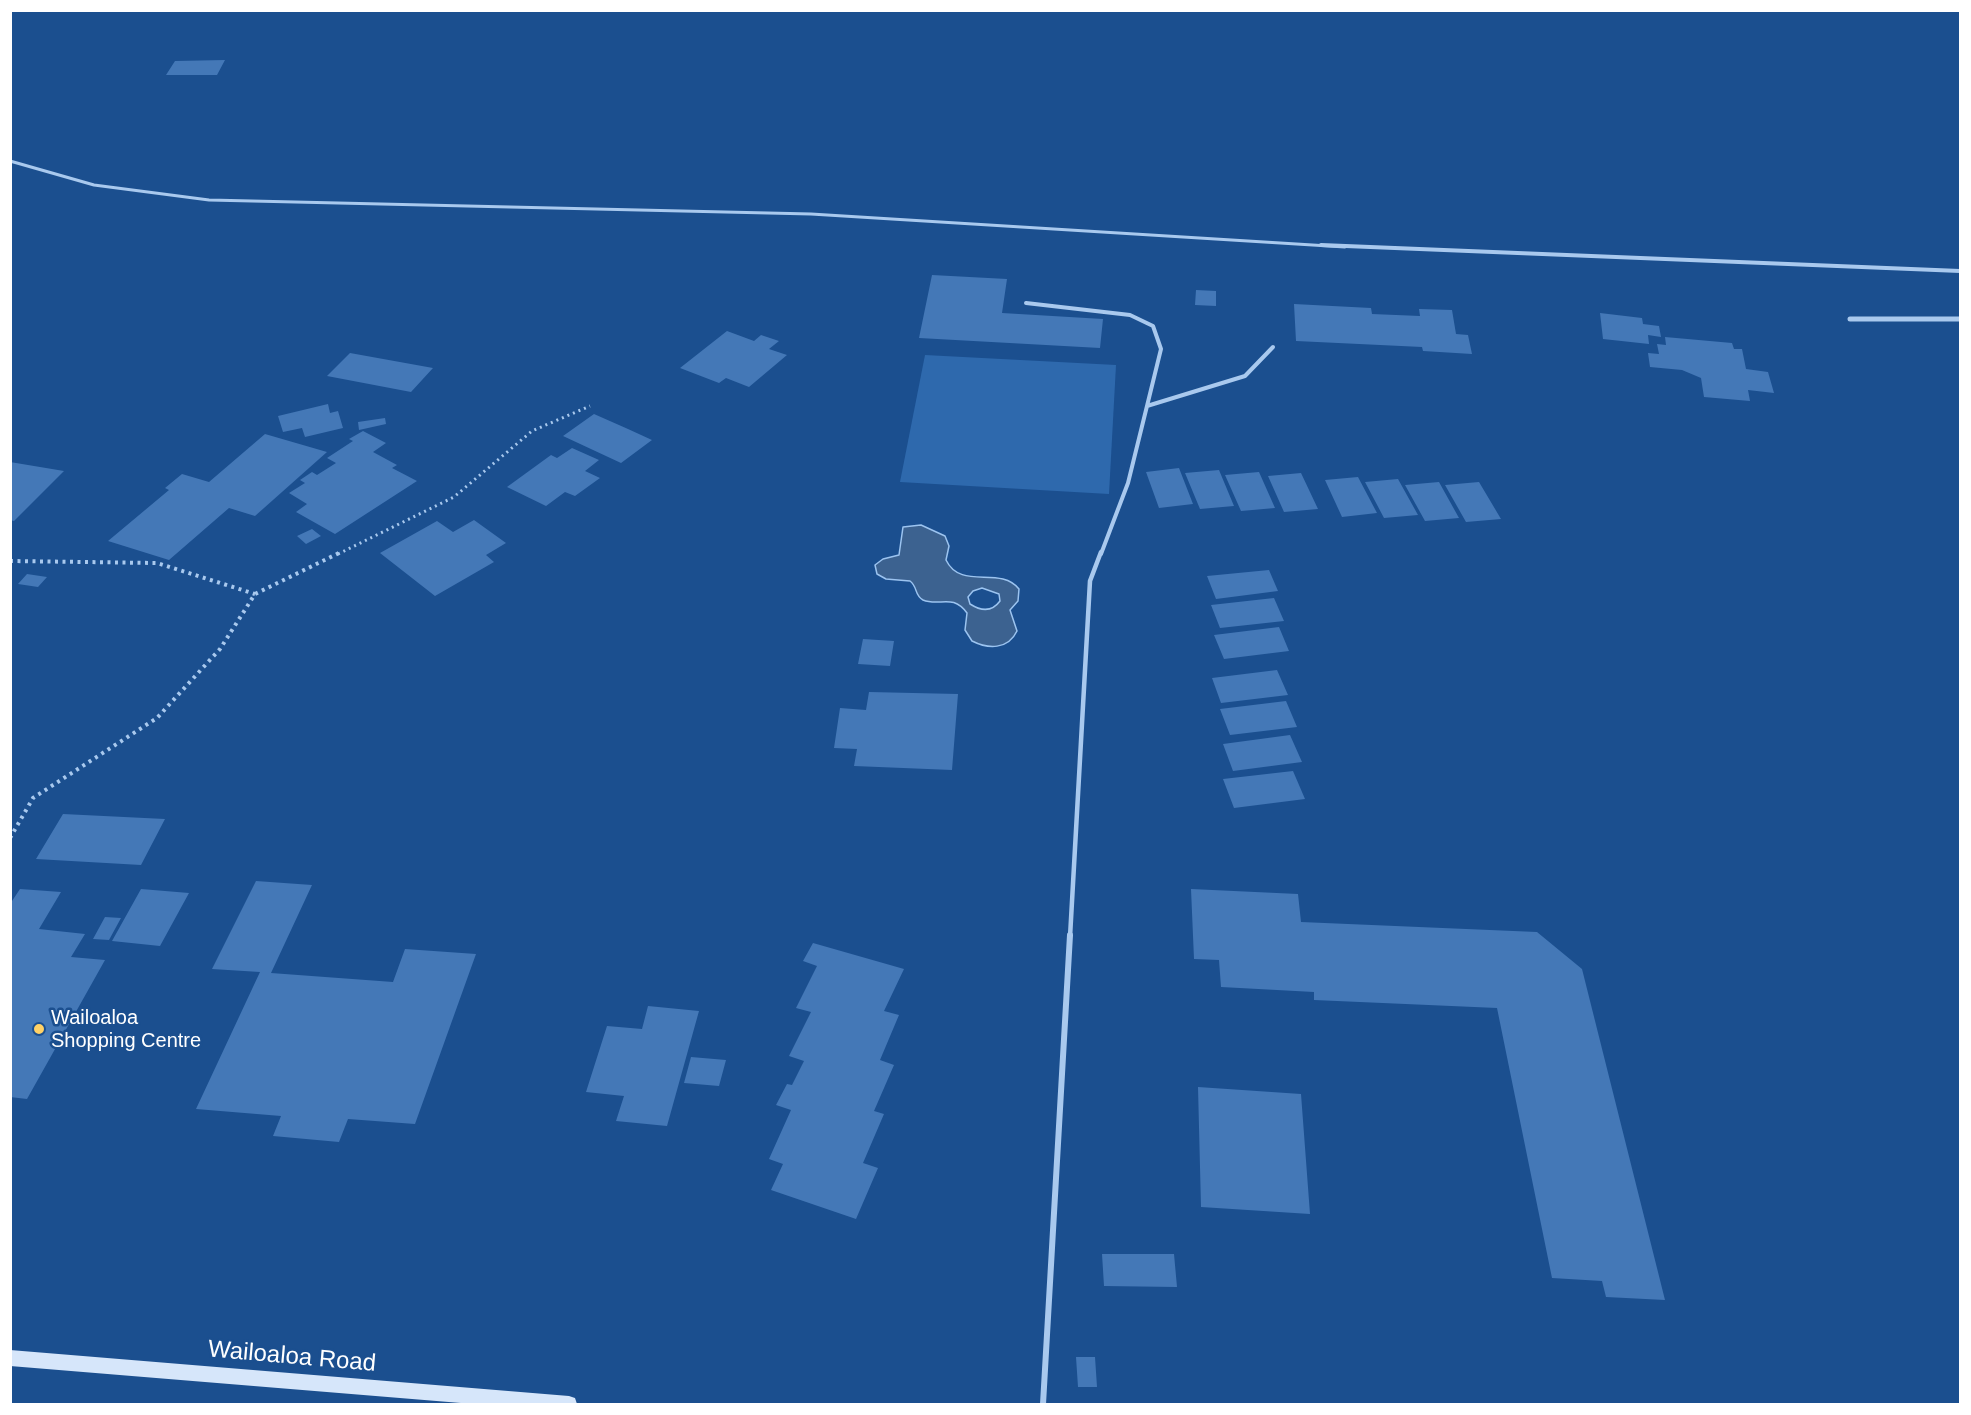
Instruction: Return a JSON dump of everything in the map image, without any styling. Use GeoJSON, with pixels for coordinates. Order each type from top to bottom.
{"type":"FeatureCollection","features":[{"type":"Feature","properties":{"kind":"main road","name":"Wailoaloa Road"},"geometry":{"type":"LineString","coordinates":[[10,1358],[569,1404]]}},
{"type":"Feature","properties":{"kind":"street"},"geometry":{"type":"LineString","coordinates":[[1850,319],[1960,319]]}},
{"type":"Feature","properties":{"kind":"lane"},"geometry":{"type":"LineString","coordinates":[[10,161],[94,185],[209,200],[811,214],[1418,251],[1960,270]]}},
{"type":"Feature","properties":{"kind":"lane"},"geometry":{"type":"LineString","coordinates":[[1026,303],[1130,315],[1153,326],[1161,349],[1128,483],[1090,581],[1043,1404]]}},
{"type":"Feature","properties":{"kind":"lane"},"geometry":{"type":"LineString","coordinates":[[1147,406],[1245,376],[1273,347]]}},
{"type":"Feature","properties":{"kind":"path"},"geometry":{"type":"LineString","coordinates":[[10,838],[33,798],[157,718],[220,649],[255,594],[454,497],[532,432],[590,406]]}},
{"type":"Feature","properties":{"kind":"path"},"geometry":{"type":"LineString","coordinates":[[10,561],[157,563],[255,594]]}},
{"type":"Feature","properties":{"kind":"shaded area"},"geometry":{"type":"Polygon","coordinates":[[[925,355],[1116,365],[1109,494],[900,482],[925,355]]]}},
{"type":"Feature","properties":{"kind":"shaded area"},"geometry":{"type":"Polygon","coordinates":[[[921,525],[945,536],[949,546],[946,560],[953,569],[961,574],[1002,579],[1011,582],[1019,589],[1018,601],[1010,610],[1017,631],[1008,642],[991,646],[972,641],[965,630],[967,613],[961,607],[951,602],[923,600],[918,596],[910,581],[886,579],[877,574],[875,565],[883,559],[899,555],[903,527],[921,525]],[[982,588],[973,591],[968,597],[970,604],[978,608],[990,609],[1000,601],[999,594],[982,588]]]}},
{"type":"Feature","properties":{"kind":"building"},"geometry":{"type":"Polygon","coordinates":[[[225,60],[217,75],[166,75],[175,61],[225,60]]]}},
{"type":"Feature","properties":{"kind":"building"},"geometry":{"type":"Polygon","coordinates":[[[932,275],[1007,279],[1002,313],[1103,319],[1100,348],[919,338],[932,275]]]}},
{"type":"Feature","properties":{"kind":"building"},"geometry":{"type":"Polygon","coordinates":[[[1196,290],[1216,291],[1216,306],[1195,305],[1196,290]]]}},
{"type":"Feature","properties":{"kind":"building"},"geometry":{"type":"Polygon","coordinates":[[[1294,304],[1371,308],[1372,314],[1420,316],[1419,309],[1452,310],[1456,334],[1468,335],[1472,354],[1423,351],[1422,347],[1296,341],[1294,304]]]}},
{"type":"Feature","properties":{"kind":"building"},"geometry":{"type":"Polygon","coordinates":[[[1600,313],[1642,318],[1643,324],[1659,326],[1661,337],[1648,335],[1649,344],[1603,339],[1600,313]]]}},
{"type":"Feature","properties":{"kind":"building"},"geometry":{"type":"Polygon","coordinates":[[[727,331],[754,341],[761,335],[779,341],[769,349],[787,355],[749,387],[726,378],[719,383],[680,368],[727,331]]]}},
{"type":"Feature","properties":{"kind":"building"},"geometry":{"type":"Polygon","coordinates":[[[1665,337],[1732,343],[1734,349],[1742,349],[1746,369],[1768,372],[1774,393],[1748,390],[1750,401],[1704,397],[1701,378],[1682,370],[1650,367],[1648,353],[1659,354],[1657,344],[1666,345],[1665,337]]]}},
{"type":"Feature","properties":{"kind":"building"},"geometry":{"type":"Polygon","coordinates":[[[350,353],[433,368],[411,392],[327,376],[350,353]]]}},
{"type":"Feature","properties":{"kind":"building"},"geometry":{"type":"Polygon","coordinates":[[[328,404],[330,413],[338,411],[343,428],[305,437],[302,428],[283,432],[278,416],[328,404]]]}},
{"type":"Feature","properties":{"kind":"building"},"geometry":{"type":"Polygon","coordinates":[[[594,414],[652,440],[621,463],[563,436],[594,414]]]}},
{"type":"Feature","properties":{"kind":"building"},"geometry":{"type":"Polygon","coordinates":[[[385,418],[386,424],[359,430],[358,422],[385,418]]]}},
{"type":"Feature","properties":{"kind":"building"},"geometry":{"type":"Polygon","coordinates":[[[363,431],[386,443],[373,452],[397,465],[392,468],[417,481],[335,534],[296,512],[307,504],[289,493],[305,483],[300,480],[312,472],[317,475],[336,463],[327,458],[353,441],[349,439],[363,431]]]}},
{"type":"Feature","properties":{"kind":"building"},"geometry":{"type":"Polygon","coordinates":[[[265,434],[327,452],[255,516],[229,508],[169,560],[108,541],[169,490],[165,488],[182,474],[209,482],[265,434]]]}},
{"type":"Feature","properties":{"kind":"building"},"geometry":{"type":"Polygon","coordinates":[[[572,448],[599,460],[585,471],[600,478],[575,496],[565,492],[546,506],[507,487],[551,455],[557,458],[572,448]]]}},
{"type":"Feature","properties":{"kind":"building"},"geometry":{"type":"Polygon","coordinates":[[[10,462],[64,471],[14,521],[10,520],[10,462]]]}},
{"type":"Feature","properties":{"kind":"building"},"geometry":{"type":"Polygon","coordinates":[[[1179,468],[1193,504],[1159,508],[1146,472],[1179,468]]]}},
{"type":"Feature","properties":{"kind":"building"},"geometry":{"type":"Polygon","coordinates":[[[1219,470],[1234,506],[1200,509],[1185,473],[1219,470]]]}},
{"type":"Feature","properties":{"kind":"building"},"geometry":{"type":"Polygon","coordinates":[[[1259,472],[1275,508],[1241,511],[1225,475],[1259,472]]]}},
{"type":"Feature","properties":{"kind":"building"},"geometry":{"type":"Polygon","coordinates":[[[1301,473],[1318,509],[1284,512],[1268,476],[1301,473]]]}},
{"type":"Feature","properties":{"kind":"building"},"geometry":{"type":"Polygon","coordinates":[[[1358,477],[1377,513],[1342,517],[1325,480],[1358,477]]]}},
{"type":"Feature","properties":{"kind":"building"},"geometry":{"type":"Polygon","coordinates":[[[1398,479],[1418,515],[1384,518],[1365,482],[1398,479]]]}},
{"type":"Feature","properties":{"kind":"building"},"geometry":{"type":"Polygon","coordinates":[[[1439,482],[1459,518],[1425,521],[1405,485],[1439,482]]]}},
{"type":"Feature","properties":{"kind":"building"},"geometry":{"type":"Polygon","coordinates":[[[1479,482],[1501,519],[1466,522],[1445,485],[1479,482]]]}},
{"type":"Feature","properties":{"kind":"building"},"geometry":{"type":"Polygon","coordinates":[[[474,520],[506,543],[486,555],[494,562],[435,596],[380,553],[437,521],[453,532],[474,520]]]}},
{"type":"Feature","properties":{"kind":"building"},"geometry":{"type":"Polygon","coordinates":[[[312,529],[321,536],[306,544],[297,536],[312,529]]]}},
{"type":"Feature","properties":{"kind":"building"},"geometry":{"type":"Polygon","coordinates":[[[1269,570],[1278,591],[1216,599],[1207,576],[1269,570]]]}},
{"type":"Feature","properties":{"kind":"building"},"geometry":{"type":"Polygon","coordinates":[[[27,574],[47,577],[38,587],[18,584],[27,574]]]}},
{"type":"Feature","properties":{"kind":"building"},"geometry":{"type":"Polygon","coordinates":[[[1274,598],[1284,621],[1220,628],[1211,605],[1274,598]]]}},
{"type":"Feature","properties":{"kind":"building"},"geometry":{"type":"Polygon","coordinates":[[[1279,627],[1289,651],[1224,659],[1214,635],[1279,627]]]}},
{"type":"Feature","properties":{"kind":"building"},"geometry":{"type":"Polygon","coordinates":[[[863,639],[894,641],[890,666],[858,664],[863,639]]]}},
{"type":"Feature","properties":{"kind":"building"},"geometry":{"type":"Polygon","coordinates":[[[1277,670],[1288,695],[1221,703],[1212,678],[1277,670]]]}},
{"type":"Feature","properties":{"kind":"building"},"geometry":{"type":"Polygon","coordinates":[[[869,692],[958,694],[952,770],[854,766],[857,749],[834,748],[840,708],[866,710],[869,692]]]}},
{"type":"Feature","properties":{"kind":"building"},"geometry":{"type":"Polygon","coordinates":[[[1286,701],[1297,727],[1230,735],[1220,709],[1286,701]]]}},
{"type":"Feature","properties":{"kind":"building"},"geometry":{"type":"Polygon","coordinates":[[[1290,735],[1302,762],[1233,771],[1223,744],[1290,735]]]}},
{"type":"Feature","properties":{"kind":"building"},"geometry":{"type":"Polygon","coordinates":[[[1293,771],[1305,799],[1234,808],[1223,779],[1293,771]]]}},
{"type":"Feature","properties":{"kind":"building"},"geometry":{"type":"Polygon","coordinates":[[[63,814],[165,819],[141,865],[36,859],[63,814]]]}},
{"type":"Feature","properties":{"kind":"building"},"geometry":{"type":"Polygon","coordinates":[[[256,881],[312,885],[271,973],[393,982],[405,949],[476,954],[415,1124],[348,1119],[339,1142],[273,1136],[281,1116],[196,1109],[260,972],[212,969],[256,881]]]}},
{"type":"Feature","properties":{"kind":"building","name":"Wailoaloa Shopping Centre"},"geometry":{"type":"Polygon","coordinates":[[[20,889],[61,892],[39,929],[85,934],[71,957],[105,960],[27,1099],[10,1097],[10,904],[20,889]]]}},
{"type":"Feature","properties":{"kind":"building"},"geometry":{"type":"Polygon","coordinates":[[[141,889],[189,893],[160,946],[112,941],[141,889]]]}},
{"type":"Feature","properties":{"kind":"building"},"geometry":{"type":"Polygon","coordinates":[[[1191,889],[1298,894],[1301,922],[1537,932],[1582,969],[1665,1300],[1606,1297],[1602,1281],[1552,1278],[1497,1008],[1314,1000],[1314,992],[1221,987],[1219,960],[1194,959],[1191,889]]]}},
{"type":"Feature","properties":{"kind":"building"},"geometry":{"type":"Polygon","coordinates":[[[105,917],[121,918],[109,940],[93,939],[105,917]]]}},
{"type":"Feature","properties":{"kind":"building"},"geometry":{"type":"Polygon","coordinates":[[[813,943],[904,969],[884,1011],[899,1015],[880,1060],[894,1065],[874,1111],[884,1114],[863,1163],[878,1168],[856,1219],[771,1190],[783,1164],[769,1159],[791,1110],[776,1105],[787,1084],[792,1085],[804,1061],[789,1056],[811,1012],[796,1008],[817,966],[803,961],[813,943]]]}},
{"type":"Feature","properties":{"kind":"building"},"geometry":{"type":"Polygon","coordinates":[[[648,1006],[699,1011],[667,1126],[616,1121],[624,1096],[586,1092],[607,1026],[642,1029],[648,1006]]]}},
{"type":"Feature","properties":{"kind":"building"},"geometry":{"type":"Polygon","coordinates":[[[691,1057],[726,1060],[719,1086],[684,1083],[691,1057]]]}},
{"type":"Feature","properties":{"kind":"building"},"geometry":{"type":"Polygon","coordinates":[[[1198,1087],[1301,1094],[1310,1214],[1201,1207],[1198,1087]]]}},
{"type":"Feature","properties":{"kind":"building"},"geometry":{"type":"Polygon","coordinates":[[[1102,1254],[1174,1254],[1177,1287],[1104,1286],[1102,1254]]]}},
{"type":"Feature","properties":{"kind":"building"},"geometry":{"type":"Polygon","coordinates":[[[1076,1357],[1095,1357],[1097,1387],[1078,1387],[1076,1357]]]}},
{"type":"Feature","properties":{"kind":"place","name":"Wailoaloa Shopping Centre"},"geometry":{"type":"Point","coordinates":[39,1029]}}]}
